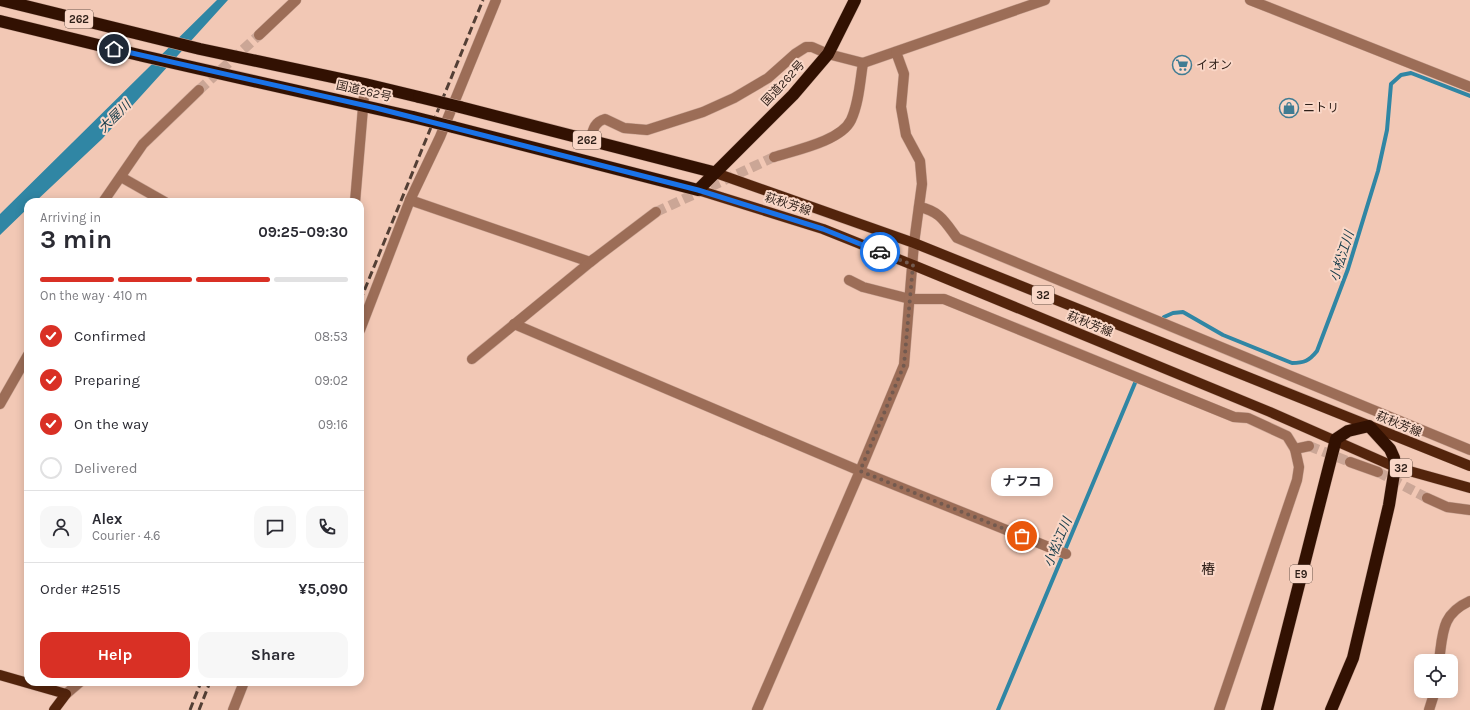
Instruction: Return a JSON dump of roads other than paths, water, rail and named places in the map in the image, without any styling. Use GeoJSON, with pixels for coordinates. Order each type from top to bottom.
{"type":"FeatureCollection","features":[{"type":"Feature","properties":{"kind":"highway","name":"国道262号"},"geometry":{"type":"LineString","coordinates":[[1,0],[200,49],[365,84],[713,172]]}},
{"type":"Feature","properties":{"kind":"highway","name":"国道262号"},"geometry":{"type":"LineString","coordinates":[[0,21],[184,66],[414,117],[698,190],[713,172],[793,94],[828,54],[855,0]]}},
{"type":"Feature","properties":{"kind":"highway"},"geometry":{"type":"LineString","coordinates":[[1331,710],[1354,658],[1389,505],[1395,467],[1390,449],[1370,426],[1348,431],[1336,439]]}},
{"type":"Feature","properties":{"kind":"highway","name":"E9"},"geometry":{"type":"LineString","coordinates":[[1267,710],[1336,439]]}},
{"type":"Feature","properties":{"kind":"main road","name":"萩秋芳線"},"geometry":{"type":"LineString","coordinates":[[713,172],[914,243],[1470,466]]}},
{"type":"Feature","properties":{"kind":"main road","name":"萩秋芳線"},"geometry":{"type":"LineString","coordinates":[[698,190],[823,229],[1336,439],[1395,467],[1470,488]]}},
{"type":"Feature","properties":{"kind":"main road"},"geometry":{"type":"LineString","coordinates":[[0,675],[24,682]]}},
{"type":"Feature","properties":{"kind":"main road"},"geometry":{"type":"LineString","coordinates":[[38,686],[66,694],[54,710]]}},
{"type":"Feature","properties":{"kind":"street"},"geometry":{"type":"LineString","coordinates":[[259,35],[296,0]]}},
{"type":"Feature","properties":{"kind":"street"},"geometry":{"type":"LineString","coordinates":[[364,320],[410,200],[440,137],[496,0]]}},
{"type":"Feature","properties":{"kind":"street"},"geometry":{"type":"LineString","coordinates":[[590,141],[594,126],[598,121],[605,119],[624,128],[647,130],[703,112],[734,98],[768,78],[795,54],[806,47],[812,47],[828,54],[863,63],[1045,0]]}},
{"type":"Feature","properties":{"kind":"street"},"geometry":{"type":"LineString","coordinates":[[1250,0],[1470,87]]}},
{"type":"Feature","properties":{"kind":"street"},"geometry":{"type":"LineString","coordinates":[[757,710],[904,365],[914,243],[922,184],[920,161],[906,135],[901,107],[904,74],[896,52]]}},
{"type":"Feature","properties":{"kind":"street"},"geometry":{"type":"LineString","coordinates":[[774,157],[830,138],[842,132],[850,121],[856,106],[863,63]]}},
{"type":"Feature","properties":{"kind":"street"},"geometry":{"type":"LineString","coordinates":[[355,198],[365,84]]}},
{"type":"Feature","properties":{"kind":"street"},"geometry":{"type":"LineString","coordinates":[[106,198],[143,144],[199,90]]}},
{"type":"Feature","properties":{"kind":"street"},"geometry":{"type":"LineString","coordinates":[[121,177],[158,198]]}},
{"type":"Feature","properties":{"kind":"street"},"geometry":{"type":"LineString","coordinates":[[410,200],[590,262],[594,259]]}},
{"type":"Feature","properties":{"kind":"street"},"geometry":{"type":"LineString","coordinates":[[919,207],[930,209],[938,213],[957,238],[1470,450]]}},
{"type":"Feature","properties":{"kind":"street"},"geometry":{"type":"LineString","coordinates":[[472,359],[594,259],[656,212]]}},
{"type":"Feature","properties":{"kind":"street"},"geometry":{"type":"LineString","coordinates":[[849,280],[863,287],[910,299],[944,299],[1234,417],[1248,418],[1287,436],[1295,449],[1299,467],[1297,480],[1219,710]]}},
{"type":"Feature","properties":{"kind":"street"},"geometry":{"type":"LineString","coordinates":[[514,324],[860,471],[1066,554]]}},
{"type":"Feature","properties":{"kind":"street"},"geometry":{"type":"LineString","coordinates":[[0,404],[24,362]]}},
{"type":"Feature","properties":{"kind":"street"},"geometry":{"type":"LineString","coordinates":[[1295,449],[1309,446]]}},
{"type":"Feature","properties":{"kind":"street"},"geometry":{"type":"LineString","coordinates":[[1350,462],[1378,472]]}},
{"type":"Feature","properties":{"kind":"street"},"geometry":{"type":"LineString","coordinates":[[1427,498],[1447,507],[1470,510]]}},
{"type":"Feature","properties":{"kind":"street"},"geometry":{"type":"LineString","coordinates":[[1440,654],[1444,629],[1449,616],[1458,606],[1470,601]]}},
{"type":"Feature","properties":{"kind":"street"},"geometry":{"type":"LineString","coordinates":[[66,694],[75,686]]}},
{"type":"Feature","properties":{"kind":"street"},"geometry":{"type":"LineString","coordinates":[[233,710],[242,686]]}},
{"type":"Feature","properties":{"kind":"street"},"geometry":{"type":"LineString","coordinates":[[1429,710],[1433,698]]}},
{"type":"Feature","properties":{"kind":"water","name":"大屋川"},"geometry":{"type":"Polygon","coordinates":[[[217,0],[228,0],[102,139],[39,198],[24,198],[24,212],[0,235],[0,214],[217,0]]]}},
{"type":"Feature","properties":{"kind":"waterway","name":"小松江川"},"geometry":{"type":"LineString","coordinates":[[1164,317],[1173,313],[1183,312],[1223,335],[1292,363],[1300,363],[1309,359],[1317,351],[1348,269],[1378,171],[1387,130],[1391,84],[1401,75],[1411,73],[1470,96]]}},
{"type":"Feature","properties":{"kind":"waterway","name":"小松江川"},"geometry":{"type":"LineString","coordinates":[[998,710],[1135,383]]}},
{"type":"Feature","properties":{"kind":"tunnel"},"geometry":{"type":"LineString","coordinates":[[199,90],[259,35]]}},
{"type":"Feature","properties":{"kind":"tunnel"},"geometry":{"type":"LineString","coordinates":[[656,212],[774,157]]}},
{"type":"Feature","properties":{"kind":"tunnel"},"geometry":{"type":"LineString","coordinates":[[1309,446],[1350,462]]}},
{"type":"Feature","properties":{"kind":"tunnel"},"geometry":{"type":"LineString","coordinates":[[1378,472],[1427,498]]}},
{"type":"Feature","properties":{"kind":"railway"},"geometry":{"type":"LineString","coordinates":[[364,291],[483,0]]}},
{"type":"Feature","properties":{"kind":"railway"},"geometry":{"type":"LineString","coordinates":[[190,710],[199,686]]}},
{"type":"Feature","properties":{"kind":"railway"},"geometry":{"type":"LineString","coordinates":[[199,710],[208,686]]}},
{"type":"Feature","properties":{"kind":"place","name":"イオン"},"geometry":{"type":"Point","coordinates":[1182,65]}},
{"type":"Feature","properties":{"kind":"place","name":"ニトリ"},"geometry":{"type":"Point","coordinates":[1289,108]}},
{"type":"Feature","properties":{"kind":"place","name":"ナフコ"},"geometry":{"type":"Point","coordinates":[1022,536]}},
{"type":"Feature","properties":{"kind":"district","name":"椿"},"geometry":{"type":"Point","coordinates":[1208,569]}}]}
